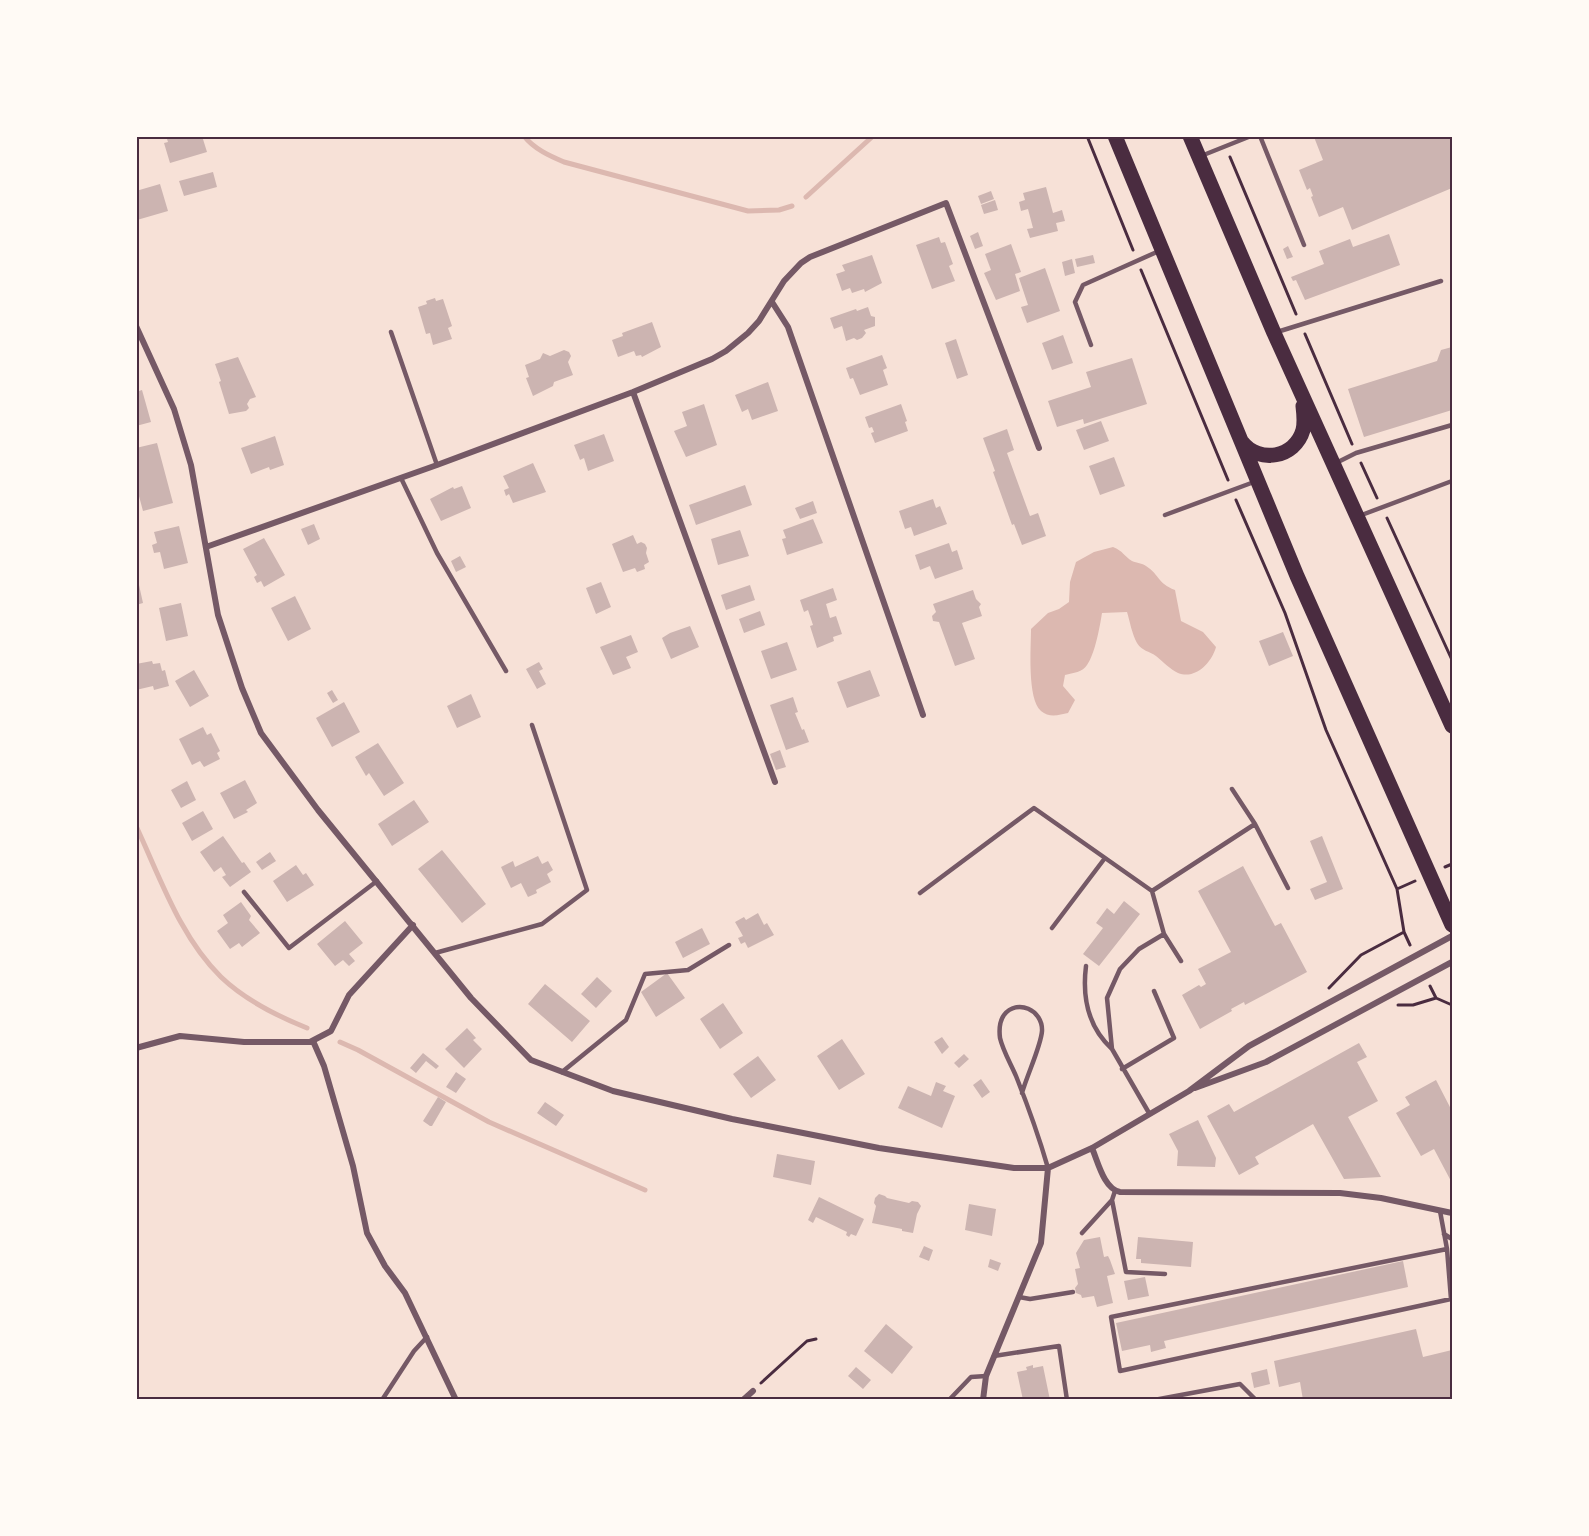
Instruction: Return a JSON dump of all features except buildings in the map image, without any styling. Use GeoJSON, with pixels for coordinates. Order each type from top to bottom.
{"type":"FeatureCollection","features":[{"type":"Feature","properties":{"kind":"main road"},"geometry":{"type":"LineString","coordinates":[[1115,136],[1309,605],[1452,925]]}},
{"type":"Feature","properties":{"kind":"main road"},"geometry":{"type":"LineString","coordinates":[[1190,136],[1274,333],[1452,726]]}},
{"type":"Feature","properties":{"kind":"main road"},"geometry":{"type":"LineString","coordinates":[[1236,433],[1246,448],[1260,455],[1277,455],[1291,448],[1301,435],[1304,422],[1299,388]]}},
{"type":"Feature","properties":{"kind":"street"},"geometry":{"type":"LineString","coordinates":[[206,547],[633,392],[726,351],[748,333],[793,271],[810,257],[946,202],[1039,448]]}},
{"type":"Feature","properties":{"kind":"street"},"geometry":{"type":"LineString","coordinates":[[771,302],[788,327],[923,715]]}},
{"type":"Feature","properties":{"kind":"street"},"geometry":{"type":"LineString","coordinates":[[136,326],[174,409],[191,465],[218,615],[242,688],[261,733],[318,810],[471,998],[531,1060],[613,1091],[732,1119],[868,1146],[1014,1168],[1048,1168],[1092,1148],[1189,1091],[1249,1046],[1452,936]]}},
{"type":"Feature","properties":{"kind":"street"},"geometry":{"type":"LineString","coordinates":[[633,392],[774,782]]}},
{"type":"Feature","properties":{"kind":"street"},"geometry":{"type":"LineString","coordinates":[[136,1048],[180,1036],[244,1042],[313,1041],[330,1031],[349,995],[412,925]]}},
{"type":"Feature","properties":{"kind":"street"},"geometry":{"type":"LineString","coordinates":[[1189,1091],[1266,1062],[1452,962]]}},
{"type":"Feature","properties":{"kind":"street"},"geometry":{"type":"LineString","coordinates":[[313,1041],[324,1066],[353,1166],[367,1233],[385,1266],[405,1293],[456,1400]]}},
{"type":"Feature","properties":{"kind":"street"},"geometry":{"type":"LineString","coordinates":[[1092,1148],[1106,1182],[1115,1191],[1341,1193],[1381,1198],[1452,1213]]}},
{"type":"Feature","properties":{"kind":"street"},"geometry":{"type":"LineString","coordinates":[[983,1400],[986,1376],[1041,1243],[1048,1168]]}},
{"type":"Feature","properties":{"kind":"street"},"geometry":{"type":"LineString","coordinates":[[743,1400],[753,1391]]}},
{"type":"Feature","properties":{"kind":"lane"},"geometry":{"type":"LineString","coordinates":[[1198,158],[1251,136]]}},
{"type":"Feature","properties":{"kind":"lane"},"geometry":{"type":"LineString","coordinates":[[1260,136],[1304,244]]}},
{"type":"Feature","properties":{"kind":"lane"},"geometry":{"type":"LineString","coordinates":[[1091,345],[1075,302],[1083,285],[1161,250]]}},
{"type":"Feature","properties":{"kind":"lane"},"geometry":{"type":"LineString","coordinates":[[1274,333],[1300,323],[1441,281]]}},
{"type":"Feature","properties":{"kind":"lane"},"geometry":{"type":"LineString","coordinates":[[391,332],[437,465]]}},
{"type":"Feature","properties":{"kind":"lane"},"geometry":{"type":"LineString","coordinates":[[1333,464],[1356,453],[1452,425]]}},
{"type":"Feature","properties":{"kind":"lane"},"geometry":{"type":"LineString","coordinates":[[401,478],[437,553],[506,671]]}},
{"type":"Feature","properties":{"kind":"lane"},"geometry":{"type":"LineString","coordinates":[[1166,515],[1257,481]]}},
{"type":"Feature","properties":{"kind":"lane"},"geometry":{"type":"LineString","coordinates":[[1356,517],[1452,481]]}},
{"type":"Feature","properties":{"kind":"lane"},"geometry":{"type":"LineString","coordinates":[[435,953],[542,924],[587,890],[532,725]]}},
{"type":"Feature","properties":{"kind":"lane"},"geometry":{"type":"LineString","coordinates":[[1233,789],[1255,824],[1288,888]]}},
{"type":"Feature","properties":{"kind":"lane"},"geometry":{"type":"LineString","coordinates":[[920,893],[1034,808],[1152,891],[1164,934],[1181,961]]}},
{"type":"Feature","properties":{"kind":"lane"},"geometry":{"type":"LineString","coordinates":[[1152,891],[1255,824]]}},
{"type":"Feature","properties":{"kind":"lane"},"geometry":{"type":"LineString","coordinates":[[1052,928],[1105,858]]}},
{"type":"Feature","properties":{"kind":"lane"},"geometry":{"type":"LineString","coordinates":[[244,892],[289,948],[377,881]]}},
{"type":"Feature","properties":{"kind":"lane"},"geometry":{"type":"LineString","coordinates":[[1149,1113],[1112,1049],[1107,998],[1120,969],[1139,949],[1164,934]]}},
{"type":"Feature","properties":{"kind":"lane"},"geometry":{"type":"LineString","coordinates":[[562,1072],[626,1020],[645,974],[688,970],[729,945]]}},
{"type":"Feature","properties":{"kind":"lane"},"geometry":{"type":"LineString","coordinates":[[1086,966],[1084,984],[1086,1005],[1101,1039],[1112,1049]]}},
{"type":"Feature","properties":{"kind":"lane"},"geometry":{"type":"LineString","coordinates":[[1122,1069],[1174,1038],[1154,991]]}},
{"type":"Feature","properties":{"kind":"lane"},"geometry":{"type":"LineString","coordinates":[[1022,1092],[1042,1032],[1040,1020],[1036,1014],[1032,1010],[1020,1007],[1006,1013],[1000,1023],[1001,1041],[1022,1092],[1048,1168]]}},
{"type":"Feature","properties":{"kind":"lane"},"geometry":{"type":"LineString","coordinates":[[1082,1233],[1112,1200],[1115,1191]]}},
{"type":"Feature","properties":{"kind":"lane"},"geometry":{"type":"LineString","coordinates":[[1112,1200],[1126,1272],[1165,1275]]}},
{"type":"Feature","properties":{"kind":"lane"},"geometry":{"type":"LineString","coordinates":[[1440,1211],[1447,1249],[1452,1299],[1120,1371],[1110,1317],[1447,1249]]}},
{"type":"Feature","properties":{"kind":"lane"},"geometry":{"type":"LineString","coordinates":[[1444,1234],[1452,1239]]}},
{"type":"Feature","properties":{"kind":"lane"},"geometry":{"type":"LineString","coordinates":[[1019,1297],[1030,1299],[1073,1292]]}},
{"type":"Feature","properties":{"kind":"lane"},"geometry":{"type":"LineString","coordinates":[[382,1400],[414,1352],[427,1337]]}},
{"type":"Feature","properties":{"kind":"lane"},"geometry":{"type":"LineString","coordinates":[[994,1356],[1059,1347],[1067,1400]]}},
{"type":"Feature","properties":{"kind":"lane"},"geometry":{"type":"LineString","coordinates":[[949,1400],[971,1377],[986,1376]]}},
{"type":"Feature","properties":{"kind":"lane"},"geometry":{"type":"LineString","coordinates":[[1154,1400],[1240,1384],[1256,1400]]}},
{"type":"Feature","properties":{"kind":"path"},"geometry":{"type":"LineString","coordinates":[[1087,136],[1285,613],[1326,730],[1397,890],[1404,932],[1409,942]]}},
{"type":"Feature","properties":{"kind":"path"},"geometry":{"type":"LineString","coordinates":[[1232,164],[1356,453],[1452,660]]}},
{"type":"Feature","properties":{"kind":"path"},"geometry":{"type":"LineString","coordinates":[[1397,890],[1411,883]]}},
{"type":"Feature","properties":{"kind":"path"},"geometry":{"type":"LineString","coordinates":[[1339,977],[1361,955],[1404,932]]}},
{"type":"Feature","properties":{"kind":"path"},"geometry":{"type":"LineString","coordinates":[[1430,985],[1436,998]]}},
{"type":"Feature","properties":{"kind":"path"},"geometry":{"type":"LineString","coordinates":[[1413,1005],[1436,998],[1452,1005]]}},
{"type":"Feature","properties":{"kind":"path"},"geometry":{"type":"LineString","coordinates":[[753,1391],[807,1341],[816,1339]]}},
{"type":"Feature","properties":{"kind":"shaded area"},"geometry":{"type":"Polygon","coordinates":[[[1113,547],[1132,561],[1146,566],[1165,585],[1175,590],[1181,621],[1203,632],[1216,647],[1214,653],[1207,664],[1197,672],[1185,675],[1178,673],[1139,646],[1127,612],[1102,613],[1090,660],[1080,671],[1065,675],[1063,686],[1075,700],[1068,713],[1047,715],[1041,711],[1034,696],[1031,672],[1031,629],[1048,613],[1069,602],[1070,582],[1076,562],[1094,552],[1113,547]]]}},
{"type":"Feature","properties":{"kind":"waterway"},"geometry":{"type":"LineString","coordinates":[[524,136],[537,148],[564,162],[748,211],[779,210],[792,206]]}},
{"type":"Feature","properties":{"kind":"waterway"},"geometry":{"type":"LineString","coordinates":[[806,197],[873,136]]}},
{"type":"Feature","properties":{"kind":"waterway"},"geometry":{"type":"LineString","coordinates":[[136,826],[172,906],[194,944],[207,961],[230,985],[251,1000],[307,1028]]}},
{"type":"Feature","properties":{"kind":"waterway"},"geometry":{"type":"LineString","coordinates":[[340,1042],[489,1122],[645,1190]]}}]}
